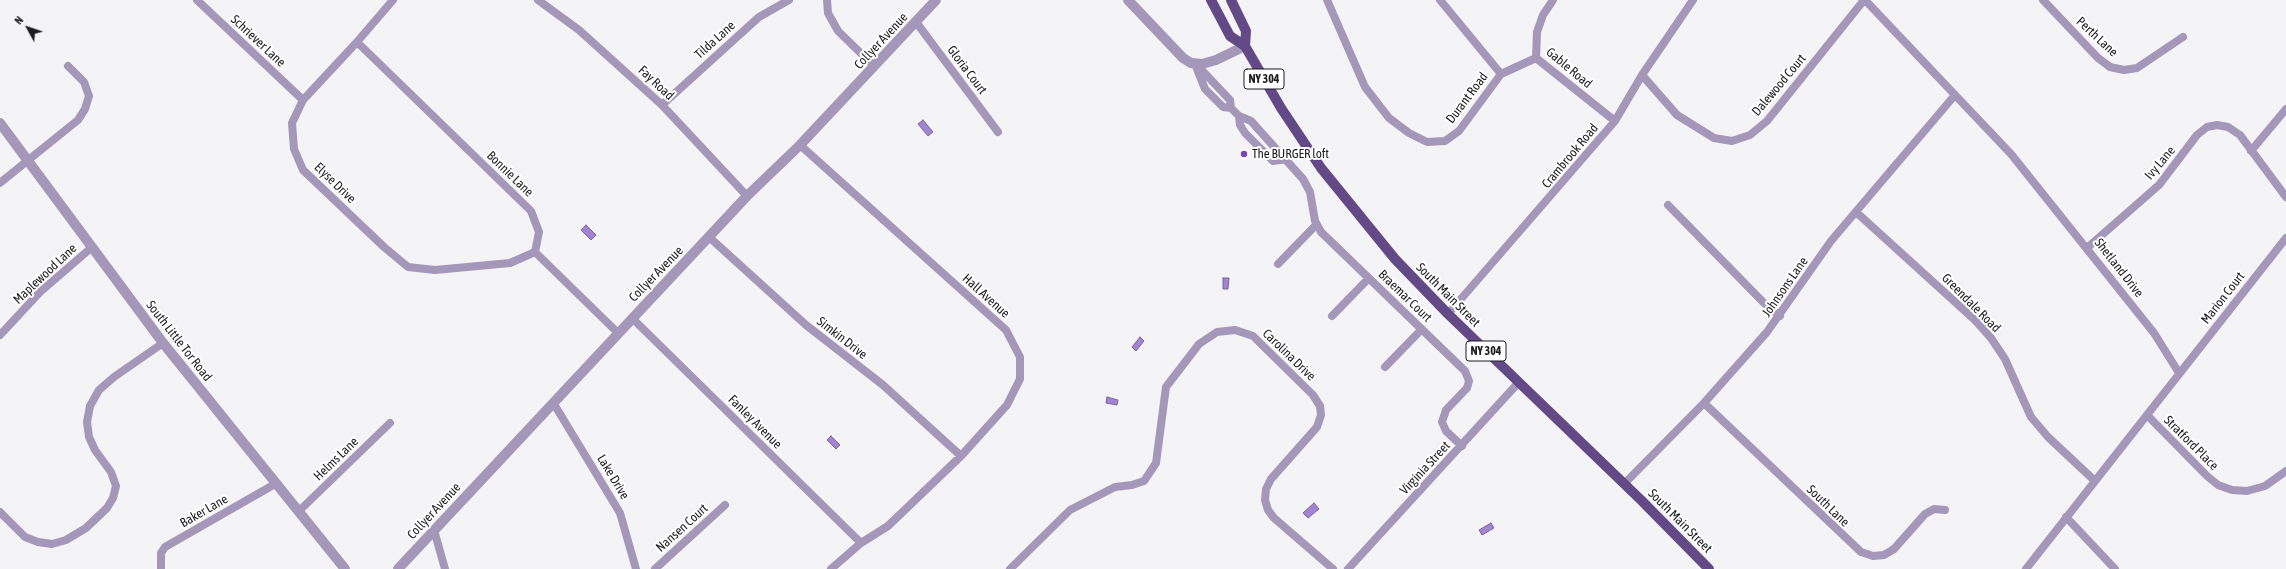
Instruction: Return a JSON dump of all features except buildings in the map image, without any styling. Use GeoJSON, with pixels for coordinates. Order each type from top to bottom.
{"type":"FeatureCollection","features":[{"type":"Feature","properties":{"kind":"main road","name":"NY 304"},"geometry":{"type":"LineString","coordinates":[[1211,0],[1230,36],[1245,46],[1246,31],[1231,0]]}},
{"type":"Feature","properties":{"kind":"main road","name":"South Main Street"},"geometry":{"type":"LineString","coordinates":[[1245,46],[1286,116],[1330,179],[1385,248],[1448,314],[1624,484],[1708,569]]}},
{"type":"Feature","properties":{"kind":"street","name":"Schriever Lane"},"geometry":{"type":"LineString","coordinates":[[197,0],[304,100]]}},
{"type":"Feature","properties":{"kind":"street","name":"Elyse Drive"},"geometry":{"type":"LineString","coordinates":[[393,0],[304,100],[292,123],[294,149],[303,170],[384,248],[408,267],[435,270],[510,263],[535,252]]}},
{"type":"Feature","properties":{"kind":"street","name":"Fay Road"},"geometry":{"type":"LineString","coordinates":[[538,0],[579,30],[662,105],[747,196]]}},
{"type":"Feature","properties":{"kind":"street","name":"Tilda Lane"},"geometry":{"type":"LineString","coordinates":[[662,105],[759,17],[789,0]]}},
{"type":"Feature","properties":{"kind":"street"},"geometry":{"type":"LineString","coordinates":[[827,0],[828,13],[838,31],[874,66]]}},
{"type":"Feature","properties":{"kind":"street","name":"Collyer Avenue"},"geometry":{"type":"LineString","coordinates":[[398,569],[747,196],[800,145],[936,0]]}},
{"type":"Feature","properties":{"kind":"street"},"geometry":{"type":"LineString","coordinates":[[1128,0],[1182,58],[1195,64],[1216,60],[1245,46]]}},
{"type":"Feature","properties":{"kind":"street","name":"Durant Road"},"geometry":{"type":"LineString","coordinates":[[1327,0],[1365,87],[1389,118],[1409,133],[1427,142],[1445,141],[1459,131],[1500,74],[1536,58]]}},
{"type":"Feature","properties":{"kind":"street"},"geometry":{"type":"LineString","coordinates":[[1440,0],[1500,74]]}},
{"type":"Feature","properties":{"kind":"street","name":"Gable Road"},"geometry":{"type":"LineString","coordinates":[[1553,0],[1543,15],[1538,32],[1536,58],[1615,121]]}},
{"type":"Feature","properties":{"kind":"street","name":"Crambrook Road"},"geometry":{"type":"LineString","coordinates":[[1448,314],[1615,121],[1642,75],[1693,0]]}},
{"type":"Feature","properties":{"kind":"street","name":"Dalewood Court"},"geometry":{"type":"LineString","coordinates":[[1642,75],[1677,115],[1708,135],[1714,138],[1732,141],[1750,135],[1767,121],[1865,0]]}},
{"type":"Feature","properties":{"kind":"street","name":"Shetland Drive"},"geometry":{"type":"LineString","coordinates":[[1865,0],[2011,154],[2154,332],[2180,373]]}},
{"type":"Feature","properties":{"kind":"street","name":"Perth Lane"},"geometry":{"type":"LineString","coordinates":[[2043,0],[2098,58],[2110,67],[2124,70],[2137,68],[2183,37]]}},
{"type":"Feature","properties":{"kind":"street","name":"Gloria Court"},"geometry":{"type":"LineString","coordinates":[[916,22],[998,132]]}},
{"type":"Feature","properties":{"kind":"street","name":"Bonnie Lane"},"geometry":{"type":"LineString","coordinates":[[357,42],[531,211],[539,232],[535,252]]}},
{"type":"Feature","properties":{"kind":"street"},"geometry":{"type":"LineString","coordinates":[[1195,64],[1205,89],[1223,107],[1231,108],[1239,116],[1251,121],[1286,159],[1308,188],[1316,225],[1278,264]]}},
{"type":"Feature","properties":{"kind":"street"},"geometry":{"type":"LineString","coordinates":[[0,183],[78,120],[85,109],[89,96],[84,82],[68,66]]}},
{"type":"Feature","properties":{"kind":"street","name":"Johnsons Lane"},"geometry":{"type":"LineString","coordinates":[[1624,484],[1704,403],[1780,316],[1831,241],[1955,95]]}},
{"type":"Feature","properties":{"kind":"street"},"geometry":{"type":"LineString","coordinates":[[2286,109],[2251,151],[2286,197]]}},
{"type":"Feature","properties":{"kind":"street"},"geometry":{"type":"LineString","coordinates":[[1239,116],[1243,131],[1270,158],[1276,162],[1286,159]]}},
{"type":"Feature","properties":{"kind":"street","name":"South Little Tor Road"},"geometry":{"type":"LineString","coordinates":[[0,123],[162,343],[345,569]]}},
{"type":"Feature","properties":{"kind":"street","name":"Ivy Lane"},"geometry":{"type":"LineString","coordinates":[[2087,248],[2159,185],[2197,136],[2207,127],[2217,125],[2228,127],[2240,135],[2251,151]]}},
{"type":"Feature","properties":{"kind":"street","name":"Hall Avenue"},"geometry":{"type":"LineString","coordinates":[[800,145],[1006,330],[1020,357],[1020,379],[1006,405],[961,456],[888,526],[861,543],[832,569]]}},
{"type":"Feature","properties":{"kind":"street"},"geometry":{"type":"LineString","coordinates":[[1668,205],[1758,298],[1780,316]]}},
{"type":"Feature","properties":{"kind":"street","name":"Greendale Road"},"geometry":{"type":"LineString","coordinates":[[1856,212],[1976,321],[1992,338],[2004,359],[2031,417],[2048,437],[2095,481]]}},
{"type":"Feature","properties":{"kind":"street","name":"Braemar Court"},"geometry":{"type":"LineString","coordinates":[[1316,225],[1368,278],[1463,369],[1468,377],[1467,388],[1446,410],[1442,422],[1446,431],[1462,446]]}},
{"type":"Feature","properties":{"kind":"street","name":"Simkin Drive"},"geometry":{"type":"LineString","coordinates":[[709,237],[806,325],[883,385],[961,456]]}},
{"type":"Feature","properties":{"kind":"street","name":"Marion Court"},"geometry":{"type":"LineString","coordinates":[[2180,373],[2286,238]]}},
{"type":"Feature","properties":{"kind":"street","name":"Maplewood Lane"},"geometry":{"type":"LineString","coordinates":[[0,335],[40,292],[91,248]]}},
{"type":"Feature","properties":{"kind":"street"},"geometry":{"type":"LineString","coordinates":[[535,252],[618,333]]}},
{"type":"Feature","properties":{"kind":"street"},"geometry":{"type":"LineString","coordinates":[[1332,316],[1368,278]]}},
{"type":"Feature","properties":{"kind":"street","name":"Fanley Avenue"},"geometry":{"type":"LineString","coordinates":[[632,318],[861,543]]}},
{"type":"Feature","properties":{"kind":"street"},"geometry":{"type":"LineString","coordinates":[[1385,367],[1422,329]]}},
{"type":"Feature","properties":{"kind":"street","name":"Carolina Drive"},"geometry":{"type":"LineString","coordinates":[[1010,569],[1070,510],[1115,487],[1132,486],[1144,481],[1156,463],[1166,387],[1199,344],[1217,332],[1235,330],[1253,336],[1313,395],[1320,406],[1321,415],[1317,427],[1271,479],[1266,489],[1265,500],[1268,510],[1274,518],[1332,569]]}},
{"type":"Feature","properties":{"kind":"street"},"geometry":{"type":"LineString","coordinates":[[0,512],[25,536],[38,542],[52,544],[66,540],[86,528],[107,508],[113,498],[116,486],[111,472],[95,450],[89,437],[87,422],[90,406],[99,390],[162,343]]}},
{"type":"Feature","properties":{"kind":"street"},"geometry":{"type":"LineString","coordinates":[[2026,569],[2180,373]]}},
{"type":"Feature","properties":{"kind":"street","name":"Virginia Street"},"geometry":{"type":"LineString","coordinates":[[1348,569],[1519,382]]}},
{"type":"Feature","properties":{"kind":"street","name":"South Lane"},"geometry":{"type":"LineString","coordinates":[[1704,403],[1860,552],[1873,556],[1884,555],[1894,549],[1925,514],[1934,509],[1945,510]]}},
{"type":"Feature","properties":{"kind":"street","name":"Lake Drive"},"geometry":{"type":"LineString","coordinates":[[554,404],[620,513],[636,569]]}},
{"type":"Feature","properties":{"kind":"street","name":"Stratford Place"},"geometry":{"type":"LineString","coordinates":[[2147,415],[2207,476],[2218,485],[2232,490],[2247,491],[2264,486],[2286,472]]}},
{"type":"Feature","properties":{"kind":"street","name":"Helms Lane"},"geometry":{"type":"LineString","coordinates":[[298,512],[390,423]]}},
{"type":"Feature","properties":{"kind":"street","name":"Baker Lane"},"geometry":{"type":"LineString","coordinates":[[160,569],[161,553],[165,547],[275,484]]}},
{"type":"Feature","properties":{"kind":"street","name":"Nansen Court"},"geometry":{"type":"LineString","coordinates":[[655,569],[725,505]]}},
{"type":"Feature","properties":{"kind":"street"},"geometry":{"type":"LineString","coordinates":[[2066,517],[2115,569]]}},
{"type":"Feature","properties":{"kind":"street"},"geometry":{"type":"LineString","coordinates":[[434,530],[445,569]]}},
{"type":"Feature","properties":{"kind":"shaded area"},"geometry":{"type":"Polygon","coordinates":[[[923,120],[933,132],[928,136],[918,124],[923,120]]]}},
{"type":"Feature","properties":{"kind":"shaded area"},"geometry":{"type":"Polygon","coordinates":[[[586,225],[596,235],[591,240],[581,230],[586,225]]]}},
{"type":"Feature","properties":{"kind":"shaded area"},"geometry":{"type":"Polygon","coordinates":[[[1223,278],[1229,278],[1228,289],[1223,289],[1223,278]]]}},
{"type":"Feature","properties":{"kind":"shaded area"},"geometry":{"type":"Polygon","coordinates":[[[1140,337],[1144,341],[1136,351],[1132,347],[1140,337]]]}},
{"type":"Feature","properties":{"kind":"shaded area"},"geometry":{"type":"Polygon","coordinates":[[[1107,397],[1118,400],[1117,405],[1106,403],[1107,397]]]}},
{"type":"Feature","properties":{"kind":"shaded area"},"geometry":{"type":"Polygon","coordinates":[[[831,436],[840,445],[836,449],[827,440],[831,436]]]}},
{"type":"Feature","properties":{"kind":"shaded area"},"geometry":{"type":"Polygon","coordinates":[[[1314,503],[1319,509],[1308,518],[1303,513],[1314,503]]]}},
{"type":"Feature","properties":{"kind":"shaded area"},"geometry":{"type":"Polygon","coordinates":[[[1491,523],[1494,528],[1482,535],[1479,530],[1491,523]]]}},
{"type":"Feature","properties":{"kind":"place","name":"The BURGER loft"},"geometry":{"type":"Point","coordinates":[1244,154]}}]}
